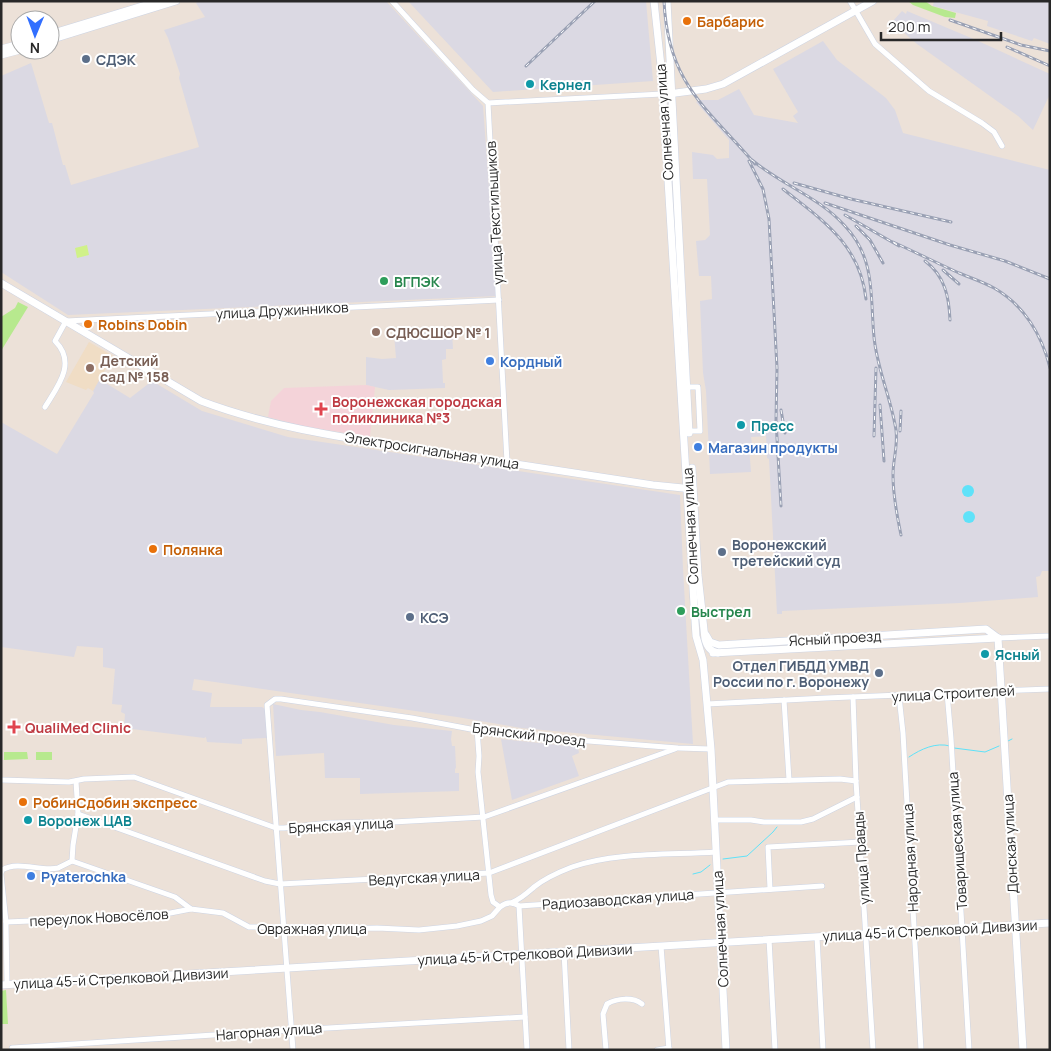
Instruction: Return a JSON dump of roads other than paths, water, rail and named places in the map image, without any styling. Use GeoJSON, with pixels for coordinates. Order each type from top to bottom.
{"type":"FeatureCollection","features":[{"type":"Feature","properties":{"kind":"main road"},"geometry":{"type":"LineString","coordinates":[[60,31],[159,1]]}},
{"type":"Feature","properties":{"kind":"main road","name":"Солнечная улица"},"geometry":{"type":"LineString","coordinates":[[654,1],[690,489],[704,632]]}},
{"type":"Feature","properties":{"kind":"main road","name":"Солнечная улица"},"geometry":{"type":"LineString","coordinates":[[667,1],[688,387],[696,636],[703,660],[711,749],[726,1050]]}},
{"type":"Feature","properties":{"kind":"main road"},"geometry":{"type":"LineString","coordinates":[[662,94],[706,89],[722,84],[873,1]]}},
{"type":"Feature","properties":{"kind":"main road"},"geometry":{"type":"LineString","coordinates":[[60,37],[173,2]]}},
{"type":"Feature","properties":{"kind":"main road"},"geometry":{"type":"LineString","coordinates":[[657,34],[669,34]]}},
{"type":"Feature","properties":{"kind":"main road","name":"Электросигнальная улица"},"geometry":{"type":"LineString","coordinates":[[1,283],[194,397],[216,406],[291,428],[690,489]]}},
{"type":"Feature","properties":{"kind":"main road","name":"Ясный проезд"},"geometry":{"type":"LineString","coordinates":[[704,632],[710,642],[719,646],[986,629],[998,638]]}},
{"type":"Feature","properties":{"kind":"main road"},"geometry":{"type":"LineString","coordinates":[[952,640],[964,631]]}},
{"type":"Feature","properties":{"kind":"main road"},"geometry":{"type":"LineString","coordinates":[[704,632],[706,645],[711,651],[718,653]]}},
{"type":"Feature","properties":{"kind":"main road","name":"Ясный проезд"},"geometry":{"type":"LineString","coordinates":[[703,660],[709,653],[998,638]]}},
{"type":"Feature","properties":{"kind":"main road","name":"Донская улица"},"geometry":{"type":"LineString","coordinates":[[998,638],[1023,1050]]}},
{"type":"Feature","properties":{"kind":"main road","name":"улица 45-й Стрелковой Дивизии"},"geometry":{"type":"LineString","coordinates":[[4,985],[1050,923]]}},
{"type":"Feature","properties":{"kind":"street"},"geometry":{"type":"LineString","coordinates":[[392,1],[473,90],[488,103],[662,94]]}},
{"type":"Feature","properties":{"kind":"street"},"geometry":{"type":"LineString","coordinates":[[850,1],[876,44],[929,91],[988,128],[1002,146]]}},
{"type":"Feature","properties":{"kind":"street","name":"улица Текстильщиков"},"geometry":{"type":"LineString","coordinates":[[488,103],[507,462]]}},
{"type":"Feature","properties":{"kind":"street","name":"улица Дружинников"},"geometry":{"type":"LineString","coordinates":[[66,321],[499,300]]}},
{"type":"Feature","properties":{"kind":"street"},"geometry":{"type":"LineString","coordinates":[[45,407],[66,365],[65,354],[55,341],[66,321]]}},
{"type":"Feature","properties":{"kind":"street"},"geometry":{"type":"LineString","coordinates":[[688,387],[698,387],[700,431],[689,431]]}},
{"type":"Feature","properties":{"kind":"street","name":"Ясный проезд"},"geometry":{"type":"LineString","coordinates":[[998,638],[1050,636]]}},
{"type":"Feature","properties":{"kind":"street","name":"улица Строителей"},"geometry":{"type":"LineString","coordinates":[[707,704],[1050,689]]}},
{"type":"Feature","properties":{"kind":"street","name":"Товарищеская улица"},"geometry":{"type":"LineString","coordinates":[[946,693],[951,738],[969,1050]]}},
{"type":"Feature","properties":{"kind":"street","name":"Народная улица"},"geometry":{"type":"LineString","coordinates":[[899,696],[903,733],[921,1050]]}},
{"type":"Feature","properties":{"kind":"street","name":"улица Правды"},"geometry":{"type":"LineString","coordinates":[[853,697],[856,781],[873,1050]]}},
{"type":"Feature","properties":{"kind":"street","name":"Брянский проезд"},"geometry":{"type":"LineString","coordinates":[[276,828],[267,706],[270,702],[281,699],[506,734],[711,749]]}},
{"type":"Feature","properties":{"kind":"street"},"geometry":{"type":"LineString","coordinates":[[784,700],[789,780]]}},
{"type":"Feature","properties":{"kind":"street"},"geometry":{"type":"LineString","coordinates":[[477,729],[478,772],[489,873],[493,902],[500,907]]}},
{"type":"Feature","properties":{"kind":"street","name":"Брянская улица"},"geometry":{"type":"LineString","coordinates":[[1,780],[76,781],[134,777],[276,828],[329,823],[484,817],[678,748]]}},
{"type":"Feature","properties":{"kind":"street","name":"Ведугская улица"},"geometry":{"type":"LineString","coordinates":[[78,814],[264,881],[280,884],[489,873],[734,781],[840,779],[856,781]]}},
{"type":"Feature","properties":{"kind":"street"},"geometry":{"type":"LineString","coordinates":[[4,985],[6,922],[2,870],[16,867],[57,868],[72,861],[78,814],[76,781]]}},
{"type":"Feature","properties":{"kind":"street"},"geometry":{"type":"LineString","coordinates":[[714,820],[802,822],[813,819],[857,797]]}},
{"type":"Feature","properties":{"kind":"street"},"geometry":{"type":"LineString","coordinates":[[276,828],[282,927],[293,1050]]}},
{"type":"Feature","properties":{"kind":"street"},"geometry":{"type":"LineString","coordinates":[[770,889],[768,847],[860,842]]}},
{"type":"Feature","properties":{"kind":"street","name":"Овражная улица"},"geometry":{"type":"LineString","coordinates":[[72,861],[175,897],[191,909],[224,914],[250,928],[419,930],[481,921],[492,916],[507,902],[513,902],[525,896],[546,879],[572,867],[618,858],[716,852]]}},
{"type":"Feature","properties":{"kind":"street","name":"Радиозаводская улица"},"geometry":{"type":"LineString","coordinates":[[519,906],[822,886]]}},
{"type":"Feature","properties":{"kind":"street"},"geometry":{"type":"LineString","coordinates":[[513,902],[519,906],[527,1050]]}},
{"type":"Feature","properties":{"kind":"street","name":"переулок Новосёлов"},"geometry":{"type":"LineString","coordinates":[[6,922],[155,916],[191,909]]}},
{"type":"Feature","properties":{"kind":"street"},"geometry":{"type":"LineString","coordinates":[[817,937],[823,1050]]}},
{"type":"Feature","properties":{"kind":"street"},"geometry":{"type":"LineString","coordinates":[[769,939],[775,1050]]}},
{"type":"Feature","properties":{"kind":"street"},"geometry":{"type":"LineString","coordinates":[[657,1050],[669,1049],[661,946]]}},
{"type":"Feature","properties":{"kind":"street"},"geometry":{"type":"LineString","coordinates":[[564,952],[569,1050]]}},
{"type":"Feature","properties":{"kind":"street"},"geometry":{"type":"LineString","coordinates":[[606,1050],[603,1014],[608,1004],[617,1000],[634,999],[642,1004]]}},
{"type":"Feature","properties":{"kind":"street","name":"Нагорная улица"},"geometry":{"type":"LineString","coordinates":[[12,1048],[525,1017]]}},
{"type":"Feature","properties":{"kind":"water"},"geometry":{"type":"Polygon","coordinates":[[[966,485],[970,485],[974,491],[970,497],[966,497],[962,493],[962,489],[966,485]]]}},
{"type":"Feature","properties":{"kind":"water"},"geometry":{"type":"Polygon","coordinates":[[[967,511],[971,511],[975,517],[971,523],[967,523],[963,519],[963,515],[967,511]]]}},
{"type":"Feature","properties":{"kind":"waterway"},"geometry":{"type":"LineString","coordinates":[[1008,741],[1012,739]]}},
{"type":"Feature","properties":{"kind":"waterway"},"geometry":{"type":"LineString","coordinates":[[909,757],[929,747],[939,745],[950,746]]}},
{"type":"Feature","properties":{"kind":"waterway"},"geometry":{"type":"LineString","coordinates":[[954,748],[985,752],[999,746]]}},
{"type":"Feature","properties":{"kind":"waterway"},"geometry":{"type":"LineString","coordinates":[[723,859],[747,856],[777,827]]}},
{"type":"Feature","properties":{"kind":"waterway"},"geometry":{"type":"LineString","coordinates":[[693,874],[701,872],[710,865]]}},
{"type":"Feature","properties":{"kind":"railway"},"geometry":{"type":"LineString","coordinates":[[526,66],[595,1]]}},
{"type":"Feature","properties":{"kind":"railway"},"geometry":{"type":"LineString","coordinates":[[664,1],[667,29],[673,53],[682,74],[706,109],[755,164]]}},
{"type":"Feature","properties":{"kind":"railway"},"geometry":{"type":"LineString","coordinates":[[950,20],[1021,45],[1050,51]]}},
{"type":"Feature","properties":{"kind":"railway"},"geometry":{"type":"LineString","coordinates":[[1007,47],[1050,66]]}},
{"type":"Feature","properties":{"kind":"railway"},"geometry":{"type":"LineString","coordinates":[[752,160],[835,216],[855,239],[862,252],[870,278],[876,349],[896,430],[893,483],[901,535]]}},
{"type":"Feature","properties":{"kind":"railway"},"geometry":{"type":"LineString","coordinates":[[749,161],[763,189],[769,219],[777,368],[776,421],[781,506]]}},
{"type":"Feature","properties":{"kind":"railway"},"geometry":{"type":"LineString","coordinates":[[794,183],[851,199],[951,222]]}},
{"type":"Feature","properties":{"kind":"railway"},"geometry":{"type":"LineString","coordinates":[[783,189],[825,223],[847,248],[856,263],[866,299]]}},
{"type":"Feature","properties":{"kind":"railway"},"geometry":{"type":"LineString","coordinates":[[825,203],[950,245],[1005,261],[1050,279]]}},
{"type":"Feature","properties":{"kind":"railway"},"geometry":{"type":"LineString","coordinates":[[845,215],[899,246]]}},
{"type":"Feature","properties":{"kind":"railway"},"geometry":{"type":"LineString","coordinates":[[856,226],[870,240],[883,263]]}},
{"type":"Feature","properties":{"kind":"railway"},"geometry":{"type":"LineString","coordinates":[[893,242],[990,286],[1005,295],[1023,312],[1037,333],[1050,368]]}},
{"type":"Feature","properties":{"kind":"railway"},"geometry":{"type":"LineString","coordinates":[[925,261],[937,273],[945,288],[950,320]]}},
{"type":"Feature","properties":{"kind":"railway"},"geometry":{"type":"LineString","coordinates":[[943,270],[959,284]]}},
{"type":"Feature","properties":{"kind":"railway"},"geometry":{"type":"LineString","coordinates":[[874,436],[876,368]]}},
{"type":"Feature","properties":{"kind":"railway"},"geometry":{"type":"LineString","coordinates":[[880,405],[884,461]]}},
{"type":"Feature","properties":{"kind":"railway"},"geometry":{"type":"LineString","coordinates":[[781,410],[785,433]]}},
{"type":"Feature","properties":{"kind":"railway"},"geometry":{"type":"LineString","coordinates":[[900,431],[901,411]]}},
{"type":"Feature","properties":{"kind":"place","name":"Барбарис"},"geometry":{"type":"Point","coordinates":[687,21]}},
{"type":"Feature","properties":{"kind":"place","name":"СДЭК"},"geometry":{"type":"Point","coordinates":[86,59]}},
{"type":"Feature","properties":{"kind":"place","name":"Кернел"},"geometry":{"type":"Point","coordinates":[530,84]}},
{"type":"Feature","properties":{"kind":"place","name":"ВГПЭК"},"geometry":{"type":"Point","coordinates":[384,281]}},
{"type":"Feature","properties":{"kind":"place","name":"Robins Dobin"},"geometry":{"type":"Point","coordinates":[88,324]}},
{"type":"Feature","properties":{"kind":"place","name":"СДЮСШОР № 1"},"geometry":{"type":"Point","coordinates":[376,332]}},
{"type":"Feature","properties":{"kind":"place","name":"Кордный"},"geometry":{"type":"Point","coordinates":[490,361]}},
{"type":"Feature","properties":{"kind":"place","name":"Детский сад № 158"},"geometry":{"type":"Point","coordinates":[90,368]}},
{"type":"Feature","properties":{"kind":"place","name":"Воронежская городская поликлиника №3"},"geometry":{"type":"Point","coordinates":[321,409]}},
{"type":"Feature","properties":{"kind":"place","name":"Пресс"},"geometry":{"type":"Point","coordinates":[741,425]}},
{"type":"Feature","properties":{"kind":"place","name":"Магазин продукты"},"geometry":{"type":"Point","coordinates":[698,447]}},
{"type":"Feature","properties":{"kind":"place","name":"Полянка"},"geometry":{"type":"Point","coordinates":[153,549]}},
{"type":"Feature","properties":{"kind":"place","name":"Воронежский третейский суд"},"geometry":{"type":"Point","coordinates":[722,552]}},
{"type":"Feature","properties":{"kind":"place","name":"Выстрел"},"geometry":{"type":"Point","coordinates":[681,611]}},
{"type":"Feature","properties":{"kind":"place","name":"КСЭ"},"geometry":{"type":"Point","coordinates":[410,617]}},
{"type":"Feature","properties":{"kind":"place","name":"Ясный"},"geometry":{"type":"Point","coordinates":[985,654]}},
{"type":"Feature","properties":{"kind":"place","name":"Отдел ГИБДД УМВД России по г. Воронежу"},"geometry":{"type":"Point","coordinates":[879,673]}},
{"type":"Feature","properties":{"kind":"place","name":"QualiMed Clinic"},"geometry":{"type":"Point","coordinates":[14,727]}},
{"type":"Feature","properties":{"kind":"place","name":"РобинСдобин экспресс"},"geometry":{"type":"Point","coordinates":[23,802]}},
{"type":"Feature","properties":{"kind":"place","name":"Воронеж ЦАВ"},"geometry":{"type":"Point","coordinates":[28,820]}},
{"type":"Feature","properties":{"kind":"place","name":"Pyaterochka"},"geometry":{"type":"Point","coordinates":[31,876]}}]}
